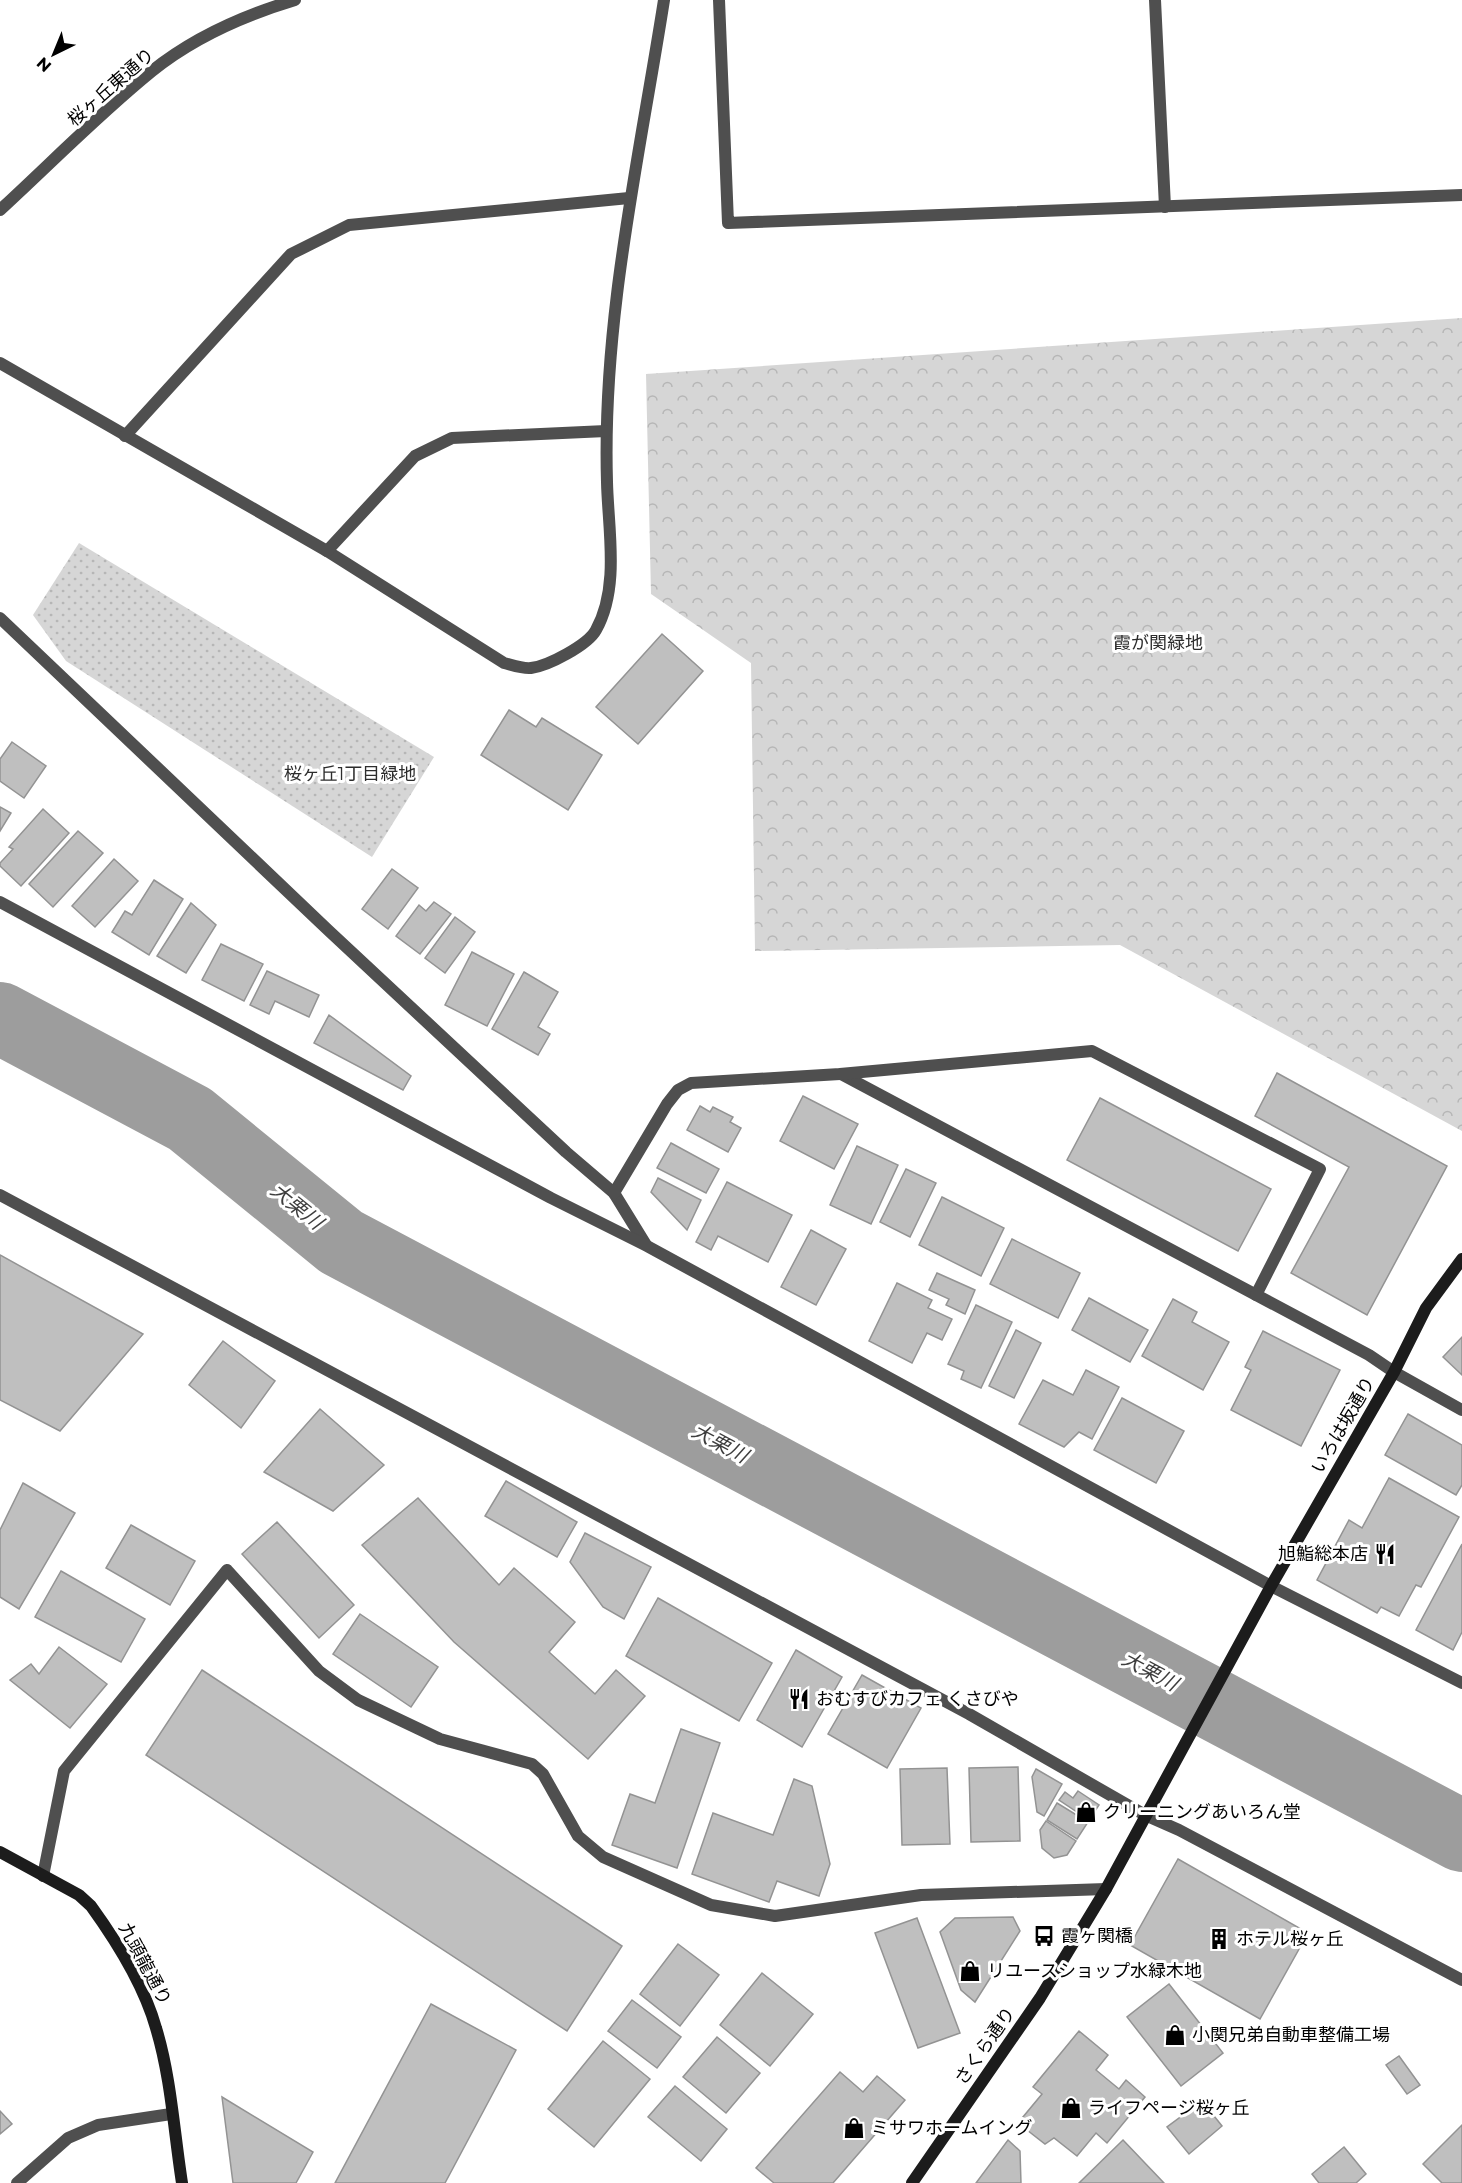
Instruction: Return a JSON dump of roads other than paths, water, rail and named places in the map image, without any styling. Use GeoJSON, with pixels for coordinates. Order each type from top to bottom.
{"type":"FeatureCollection","features":[{"type":"Feature","properties":{"kind":"street","name":"桜ヶ丘東通り"},"geometry":{"type":"LineString","coordinates":[[0,210],[153,71],[195,43],[258,11],[295,0]]}},
{"type":"Feature","properties":{"kind":"street"},"geometry":{"type":"LineString","coordinates":[[0,363],[327,551],[504,663],[530,668],[567,655],[596,632],[610,592],[606,431],[629,198],[664,0]]}},
{"type":"Feature","properties":{"kind":"street"},"geometry":{"type":"LineString","coordinates":[[719,0],[728,223],[1462,195]]}},
{"type":"Feature","properties":{"kind":"street"},"geometry":{"type":"LineString","coordinates":[[1155,0],[1165,207]]}},
{"type":"Feature","properties":{"kind":"street"},"geometry":{"type":"LineString","coordinates":[[125,436],[291,254],[349,225],[629,198]]}},
{"type":"Feature","properties":{"kind":"street"},"geometry":{"type":"LineString","coordinates":[[327,551],[415,456],[452,438],[606,431]]}},
{"type":"Feature","properties":{"kind":"street"},"geometry":{"type":"LineString","coordinates":[[0,618],[328,930],[566,1152],[614,1193],[647,1246]]}},
{"type":"Feature","properties":{"kind":"street"},"geometry":{"type":"LineString","coordinates":[[0,902],[551,1198],[647,1246],[1271,1586],[1462,1683]]}},
{"type":"Feature","properties":{"kind":"street"},"geometry":{"type":"LineString","coordinates":[[614,1193],[678,1090],[691,1083],[840,1074],[1092,1051],[1320,1169],[1256,1294]]}},
{"type":"Feature","properties":{"kind":"street"},"geometry":{"type":"LineString","coordinates":[[840,1074],[1370,1355],[1394,1372],[1462,1410]]}},
{"type":"Feature","properties":{"kind":"street"},"geometry":{"type":"LineString","coordinates":[[0,1195],[969,1714],[1145,1815],[1179,1830],[1462,1980]]}},
{"type":"Feature","properties":{"kind":"street","name":"いろは坂通り"},"geometry":{"type":"LineString","coordinates":[[1153,1800],[1271,1586],[1394,1372],[1426,1308],[1462,1259]]}},
{"type":"Feature","properties":{"kind":"street"},"geometry":{"type":"LineString","coordinates":[[43,1876],[64,1771],[227,1570],[319,1671],[358,1700],[440,1739],[532,1764],[543,1774],[578,1836],[603,1857],[711,1905],[775,1916],[921,1895],[1106,1890]]}},
{"type":"Feature","properties":{"kind":"street","name":"さくら通り"},"geometry":{"type":"LineString","coordinates":[[912,2183],[1040,1998],[1106,1890],[1153,1800]]}},
{"type":"Feature","properties":{"kind":"street","name":"九頭龍通り"},"geometry":{"type":"LineString","coordinates":[[0,1852],[79,1895],[91,1906],[143,1994],[157,2030],[182,2183]]}},
{"type":"Feature","properties":{"kind":"street"},"geometry":{"type":"LineString","coordinates":[[17,2183],[68,2138],[98,2125],[171,2114]]}},
{"type":"Feature","properties":{"kind":"waterway","name":"大栗川"},"geometry":{"type":"LineString","coordinates":[[0,1018],[190,1119],[341,1242],[1462,1836]]}},
{"type":"Feature","properties":{"kind":"place","name":"旭鮨総本店"},"geometry":{"type":"Point","coordinates":[1385,1554]}},
{"type":"Feature","properties":{"kind":"place","name":"おむすびカフェ くさびや"},"geometry":{"type":"Point","coordinates":[799,1699]}},
{"type":"Feature","properties":{"kind":"place","name":"クリーニングあいろん堂"},"geometry":{"type":"Point","coordinates":[1086,1812]}},
{"type":"Feature","properties":{"kind":"place","name":"霞ヶ関橋"},"geometry":{"type":"Point","coordinates":[1044,1936]}},
{"type":"Feature","properties":{"kind":"place","name":"ホテル桜ヶ丘"},"geometry":{"type":"Point","coordinates":[1219,1939]}},
{"type":"Feature","properties":{"kind":"place","name":"リユースショップ水緑木地"},"geometry":{"type":"Point","coordinates":[970,1971]}},
{"type":"Feature","properties":{"kind":"place","name":"小関兄弟自動車整備工場"},"geometry":{"type":"Point","coordinates":[1175,2035]}},
{"type":"Feature","properties":{"kind":"place","name":"ライフページ桜ヶ丘"},"geometry":{"type":"Point","coordinates":[1071,2108]}},
{"type":"Feature","properties":{"kind":"place","name":"ミサワホームイング"},"geometry":{"type":"Point","coordinates":[854,2128]}},
{"type":"Feature","properties":{"kind":"park label","name":"霞が関緑地"},"geometry":{"type":"Point","coordinates":[1158,643]}},
{"type":"Feature","properties":{"kind":"park label","name":"桜ヶ丘1丁目緑地"},"geometry":{"type":"Point","coordinates":[350,774]}}]}
